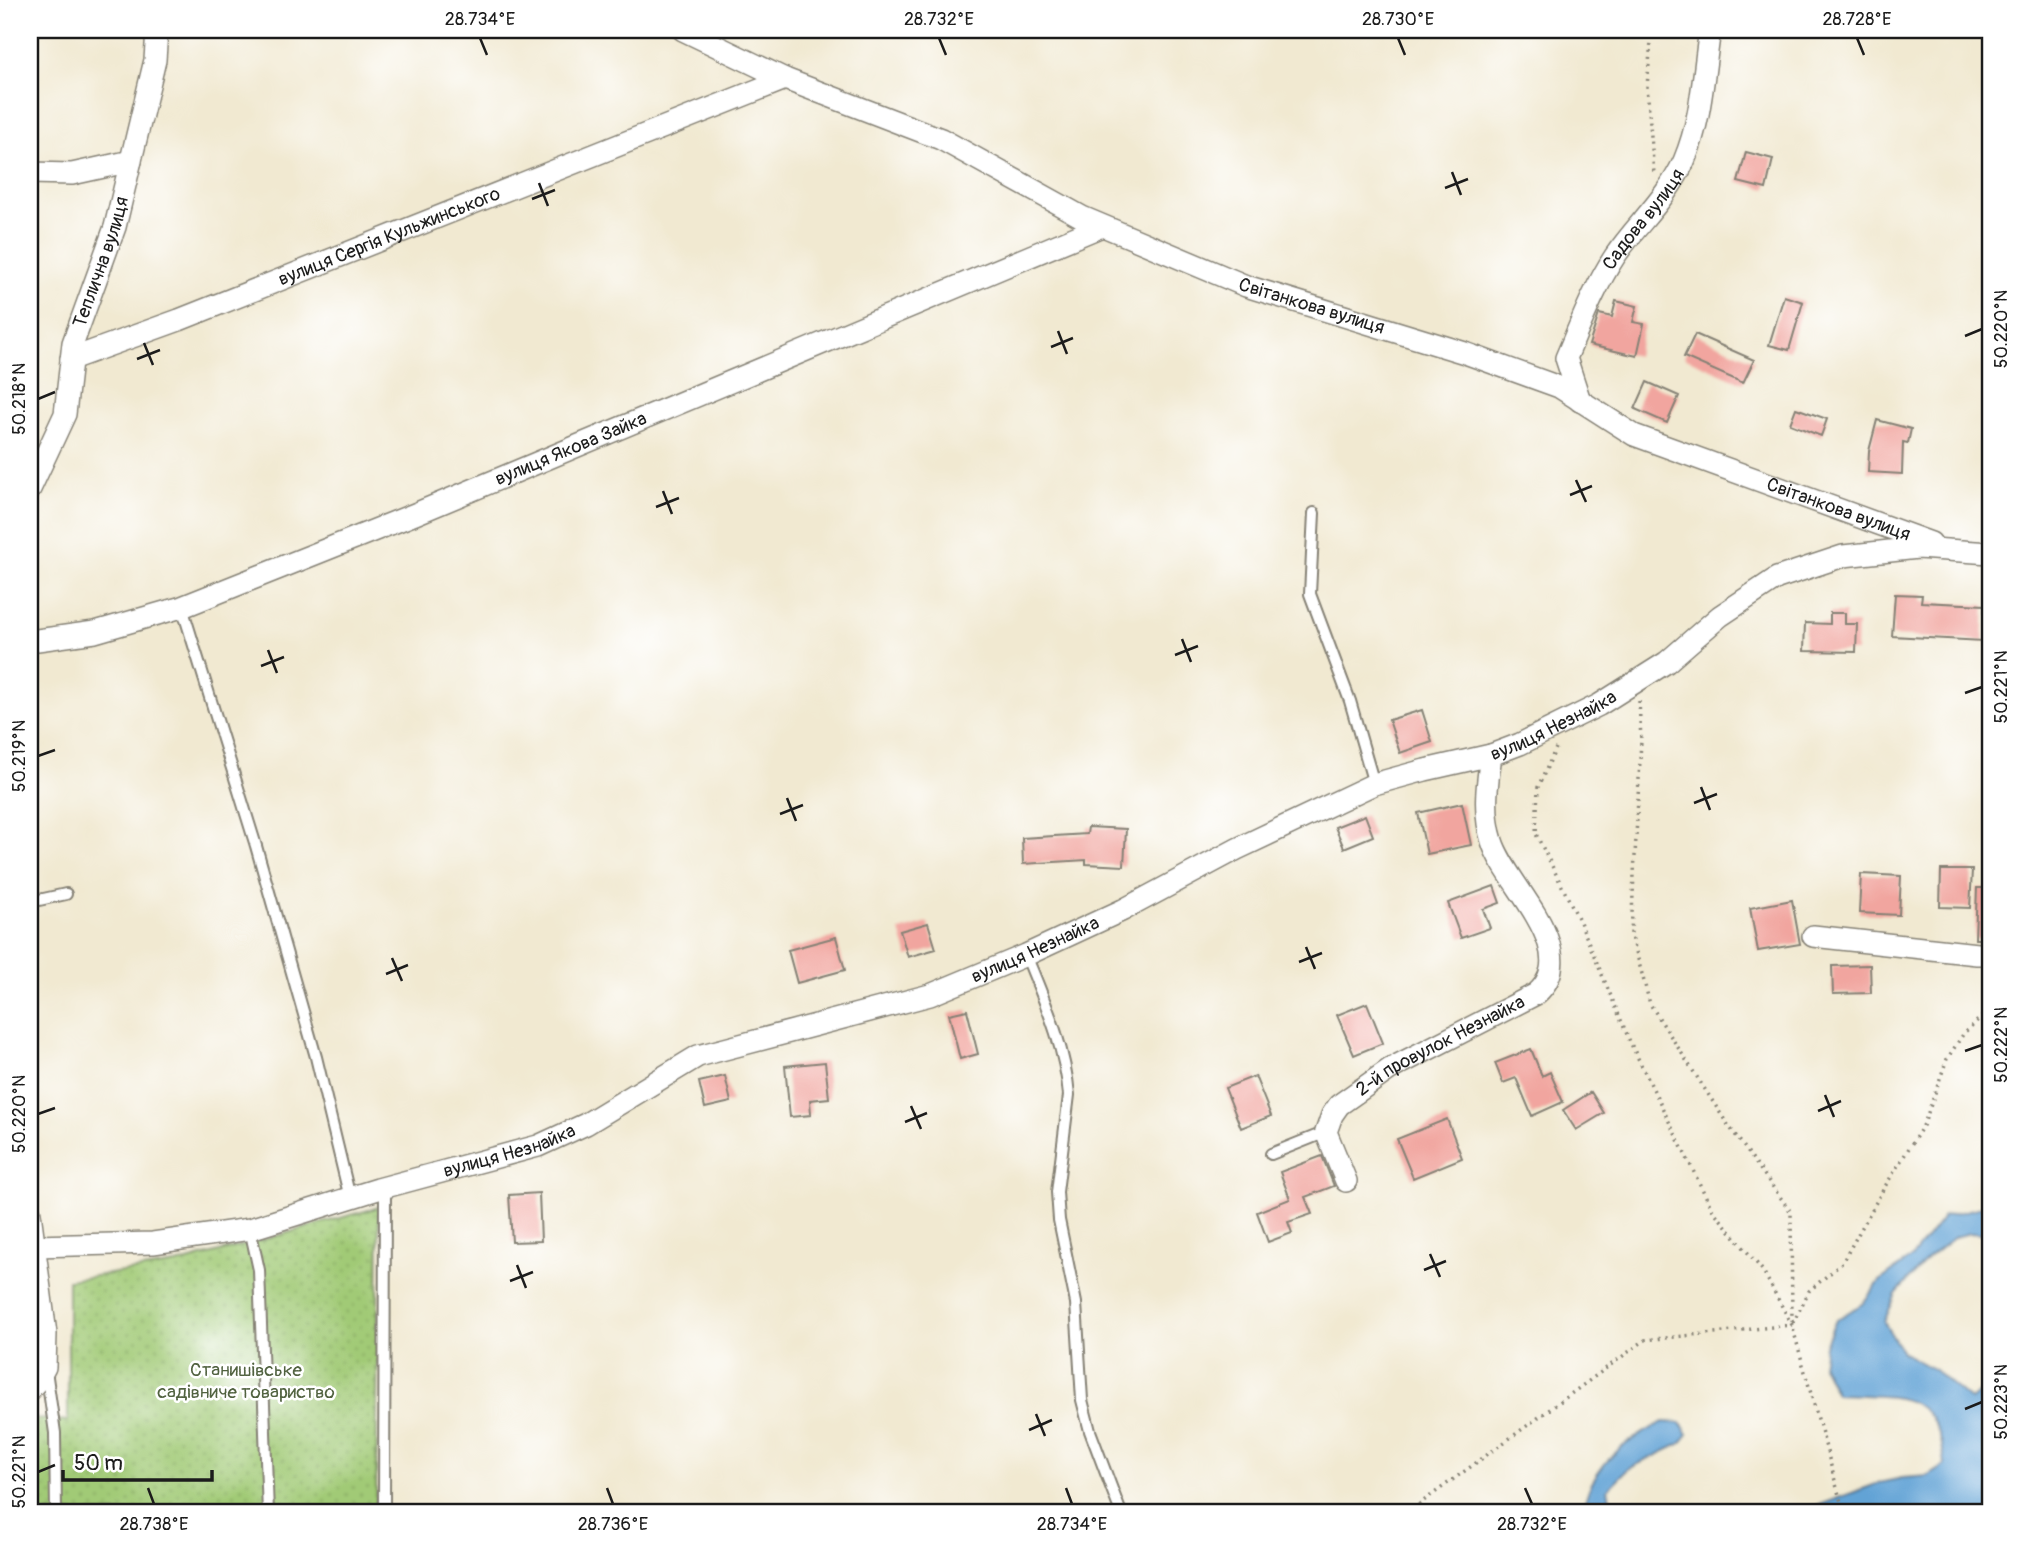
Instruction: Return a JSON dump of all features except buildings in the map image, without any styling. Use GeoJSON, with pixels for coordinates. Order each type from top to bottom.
{"type":"FeatureCollection","features":[{"type":"Feature","properties":{"kind":"street","name":"Теплична вулиця"},"geometry":{"type":"LineString","coordinates":[[30,489],[65,414],[73,343],[115,228],[155,60],[157,30]]}},
{"type":"Feature","properties":{"kind":"street","name":"Світанкова вулиця"},"geometry":{"type":"LineString","coordinates":[[683,30],[785,79],[941,139],[1102,226],[1246,286],[1465,353],[1559,387],[1634,435],[1953,550]]}},
{"type":"Feature","properties":{"kind":"street","name":"Садова вулиця"},"geometry":{"type":"LineString","coordinates":[[1580,401],[1566,358],[1589,303],[1609,266],[1658,204],[1685,159],[1702,102],[1710,30]]}},
{"type":"Feature","properties":{"kind":"street","name":"вулиця Сергія Кульжинського"},"geometry":{"type":"LineString","coordinates":[[71,359],[192,315],[785,79]]}},
{"type":"Feature","properties":{"kind":"street"},"geometry":{"type":"LineString","coordinates":[[30,173],[72,174],[131,161]]}},
{"type":"Feature","properties":{"kind":"street","name":"вулиця Якова Зайка"},"geometry":{"type":"LineString","coordinates":[[30,641],[95,632],[182,607],[415,514],[1102,226]]}},
{"type":"Feature","properties":{"kind":"street","name":"вулиця Незнайка"},"geometry":{"type":"LineString","coordinates":[[34,1246],[153,1243],[250,1228],[552,1141],[586,1124],[698,1056],[930,995],[1124,911],[1237,849],[1374,784],[1491,755],[1570,720],[1667,662],[1720,616],[1777,578],[1843,556],[1918,548],[1990,553]]}},
{"type":"Feature","properties":{"kind":"street","name":"2-й провулок Незнайка"},"geometry":{"type":"LineString","coordinates":[[1326,1132],[1332,1115],[1349,1096],[1419,1053],[1536,994],[1549,979],[1552,958],[1545,932],[1499,859],[1490,835],[1486,810],[1491,755]]}},
{"type":"Feature","properties":{"kind":"street"},"geometry":{"type":"LineString","coordinates":[[1813,936],[1990,954]]}},
{"type":"Feature","properties":{"kind":"street"},"geometry":{"type":"LineString","coordinates":[[1326,1132],[1346,1181]]}},
{"type":"Feature","properties":{"kind":"street"},"geometry":{"type":"LineString","coordinates":[[30,1213],[46,1334],[45,1367],[30,1389]]}},
{"type":"Feature","properties":{"kind":"lane"},"geometry":{"type":"LineString","coordinates":[[1314,513],[1308,588],[1350,701],[1374,784]]}},
{"type":"Feature","properties":{"kind":"lane"},"geometry":{"type":"LineString","coordinates":[[182,607],[256,845],[316,1057],[350,1198]]}},
{"type":"Feature","properties":{"kind":"lane"},"geometry":{"type":"LineString","coordinates":[[30,902],[66,894]]}},
{"type":"Feature","properties":{"kind":"lane"},"geometry":{"type":"LineString","coordinates":[[1026,955],[1046,1005],[1068,1081],[1069,1094],[1057,1192],[1059,1220],[1076,1303],[1082,1400],[1090,1431],[1121,1513]]}},
{"type":"Feature","properties":{"kind":"lane"},"geometry":{"type":"LineString","coordinates":[[1271,1154],[1326,1132]]}},
{"type":"Feature","properties":{"kind":"lane"},"geometry":{"type":"LineString","coordinates":[[384,1513],[385,1188]]}},
{"type":"Feature","properties":{"kind":"lane"},"geometry":{"type":"LineString","coordinates":[[250,1228],[259,1270],[268,1513]]}},
{"type":"Feature","properties":{"kind":"lane"},"geometry":{"type":"LineString","coordinates":[[45,1367],[55,1433],[57,1513]]}},
{"type":"Feature","properties":{"kind":"lane"},"geometry":{"type":"LineString","coordinates":[[30,1397],[52,1408]]}},
{"type":"Feature","properties":{"kind":"path"},"geometry":{"type":"LineString","coordinates":[[1652,30],[1647,86],[1658,204]]}},
{"type":"Feature","properties":{"kind":"path"},"geometry":{"type":"LineString","coordinates":[[1639,681],[1641,740],[1631,933],[1650,1004],[1726,1122],[1791,1212],[1792,1325]]}},
{"type":"Feature","properties":{"kind":"path"},"geometry":{"type":"LineString","coordinates":[[1570,720],[1538,787],[1536,834],[1580,922],[1631,1044],[1712,1209],[1763,1271],[1792,1325],[1844,1513]]}},
{"type":"Feature","properties":{"kind":"path"},"geometry":{"type":"LineString","coordinates":[[1792,1325],[1809,1290],[1842,1264],[1884,1188],[1924,1124],[1947,1059],[1964,1033],[1988,1011]]}},
{"type":"Feature","properties":{"kind":"path"},"geometry":{"type":"LineString","coordinates":[[1988,1011],[1984,1037],[1990,1056]]}},
{"type":"Feature","properties":{"kind":"path"},"geometry":{"type":"LineString","coordinates":[[1408,1513],[1644,1340],[1792,1325]]}},
{"type":"Feature","properties":{"kind":"green space","name":"Станишівське садівниче товариство"},"geometry":{"type":"Polygon","coordinates":[[[379,1207],[376,1513],[30,1513],[30,1418],[68,1421],[68,1280],[177,1264],[379,1207]]]}},
{"type":"Feature","properties":{"kind":"water"},"geometry":{"type":"Polygon","coordinates":[[[1990,1205],[1990,1235],[1970,1233],[1955,1237],[1927,1259],[1896,1294],[1884,1322],[1902,1352],[1934,1370],[1970,1400],[1986,1387],[1990,1387],[1990,1513],[1797,1513],[1879,1483],[1928,1476],[1945,1465],[1941,1440],[1934,1422],[1924,1410],[1912,1402],[1879,1396],[1836,1394],[1822,1365],[1825,1345],[1836,1320],[1862,1304],[1881,1280],[1912,1257],[1944,1216],[1990,1205]]]}},
{"type":"Feature","properties":{"kind":"water"},"geometry":{"type":"Polygon","coordinates":[[[1663,1422],[1681,1423],[1688,1434],[1680,1444],[1628,1469],[1608,1489],[1613,1513],[1579,1513],[1590,1487],[1606,1462],[1622,1447],[1663,1422]]]}}]}
